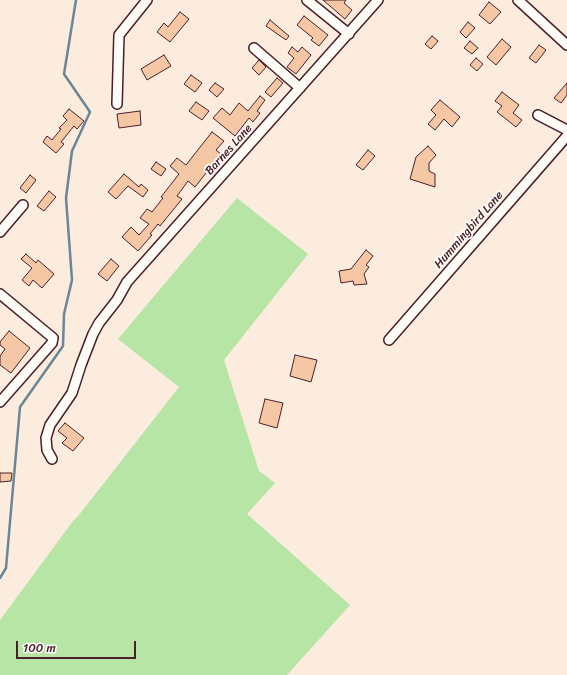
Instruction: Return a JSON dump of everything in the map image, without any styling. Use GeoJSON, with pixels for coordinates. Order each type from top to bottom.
{"type":"FeatureCollection","features":[{"type":"Feature","properties":{"kind":"street"},"geometry":{"type":"LineString","coordinates":[[117,104],[119,35],[146,0]]}},
{"type":"Feature","properties":{"kind":"street"},"geometry":{"type":"LineString","coordinates":[[307,0],[349,34]]}},
{"type":"Feature","properties":{"kind":"street","name":"Barnes Lane"},"geometry":{"type":"LineString","coordinates":[[52,459],[47,450],[46,438],[50,425],[72,393],[93,334],[102,318],[117,300],[127,282],[378,0]]}},
{"type":"Feature","properties":{"kind":"street"},"geometry":{"type":"LineString","coordinates":[[518,0],[567,45]]}},
{"type":"Feature","properties":{"kind":"street"},"geometry":{"type":"LineString","coordinates":[[254,48],[300,88]]}},
{"type":"Feature","properties":{"kind":"street"},"geometry":{"type":"LineString","coordinates":[[538,115],[567,130]]}},
{"type":"Feature","properties":{"kind":"street","name":"Hummingbird Lane"},"geometry":{"type":"LineString","coordinates":[[389,340],[567,136]]}},
{"type":"Feature","properties":{"kind":"street"},"geometry":{"type":"LineString","coordinates":[[0,232],[23,205]]}},
{"type":"Feature","properties":{"kind":"street"},"geometry":{"type":"LineString","coordinates":[[0,294],[52,338],[52,343],[0,402]]}},
{"type":"Feature","properties":{"kind":"green space"},"geometry":{"type":"Polygon","coordinates":[[[237,198],[308,254],[224,360],[259,471],[275,483],[247,514],[350,605],[287,675],[0,675],[0,620],[73,521],[179,387],[118,339],[237,198]]]}},
{"type":"Feature","properties":{"kind":"building"},"geometry":{"type":"Polygon","coordinates":[[[323,0],[346,0],[344,3],[352,10],[345,19],[323,0]]]}},
{"type":"Feature","properties":{"kind":"building"},"geometry":{"type":"Polygon","coordinates":[[[489,2],[501,12],[490,24],[479,15],[489,2]]]}},
{"type":"Feature","properties":{"kind":"building"},"geometry":{"type":"Polygon","coordinates":[[[180,12],[189,19],[170,42],[157,32],[164,23],[168,27],[180,12]]]}},
{"type":"Feature","properties":{"kind":"building"},"geometry":{"type":"Polygon","coordinates":[[[304,16],[328,35],[319,46],[311,40],[313,38],[297,25],[304,16]]]}},
{"type":"Feature","properties":{"kind":"building"},"geometry":{"type":"Polygon","coordinates":[[[270,20],[289,36],[286,40],[266,26],[270,20]]]}},
{"type":"Feature","properties":{"kind":"building"},"geometry":{"type":"Polygon","coordinates":[[[468,22],[475,28],[466,38],[460,32],[468,22]]]}},
{"type":"Feature","properties":{"kind":"building"},"geometry":{"type":"Polygon","coordinates":[[[432,36],[438,41],[431,49],[425,44],[432,36]]]}},
{"type":"Feature","properties":{"kind":"building"},"geometry":{"type":"Polygon","coordinates":[[[502,39],[511,47],[496,65],[487,57],[502,39]]]}},
{"type":"Feature","properties":{"kind":"building"},"geometry":{"type":"Polygon","coordinates":[[[470,41],[478,48],[472,54],[464,48],[470,41]]]}},
{"type":"Feature","properties":{"kind":"building"},"geometry":{"type":"Polygon","coordinates":[[[539,45],[546,50],[536,63],[529,58],[539,45]]]}},
{"type":"Feature","properties":{"kind":"building"},"geometry":{"type":"Polygon","coordinates":[[[292,47],[298,52],[302,47],[311,55],[296,74],[287,67],[294,58],[288,53],[292,47]]]}},
{"type":"Feature","properties":{"kind":"building"},"geometry":{"type":"Polygon","coordinates":[[[164,55],[171,66],[147,80],[141,69],[164,55]]]}},
{"type":"Feature","properties":{"kind":"building"},"geometry":{"type":"Polygon","coordinates":[[[476,58],[483,64],[477,71],[470,65],[476,58]]]}},
{"type":"Feature","properties":{"kind":"building"},"geometry":{"type":"Polygon","coordinates":[[[259,60],[266,67],[259,75],[252,68],[259,60]]]}},
{"type":"Feature","properties":{"kind":"building"},"geometry":{"type":"Polygon","coordinates":[[[191,75],[202,83],[195,92],[184,84],[191,75]]]}},
{"type":"Feature","properties":{"kind":"building"},"geometry":{"type":"Polygon","coordinates":[[[277,78],[283,83],[271,97],[265,92],[277,78]]]}},
{"type":"Feature","properties":{"kind":"building"},"geometry":{"type":"Polygon","coordinates":[[[215,83],[224,89],[217,97],[209,90],[215,83]]]}},
{"type":"Feature","properties":{"kind":"building"},"geometry":{"type":"Polygon","coordinates":[[[567,83],[567,95],[561,103],[554,98],[567,83]]]}},
{"type":"Feature","properties":{"kind":"building"},"geometry":{"type":"Polygon","coordinates":[[[502,92],[519,105],[513,113],[522,120],[516,127],[497,112],[502,106],[495,101],[502,92]]]}},
{"type":"Feature","properties":{"kind":"building"},"geometry":{"type":"Polygon","coordinates":[[[260,96],[265,100],[257,111],[260,113],[253,122],[249,118],[235,136],[213,118],[222,108],[230,115],[239,103],[248,111],[260,96]]]}},
{"type":"Feature","properties":{"kind":"building"},"geometry":{"type":"Polygon","coordinates":[[[440,100],[460,117],[452,127],[444,119],[435,130],[428,124],[436,115],[431,110],[440,100]]]}},
{"type":"Feature","properties":{"kind":"building"},"geometry":{"type":"Polygon","coordinates":[[[196,102],[209,111],[202,120],[189,111],[196,102]]]}},
{"type":"Feature","properties":{"kind":"building"},"geometry":{"type":"Polygon","coordinates":[[[69,109],[84,121],[77,129],[74,126],[61,142],[64,144],[56,153],[43,142],[47,136],[52,140],[61,129],[59,128],[67,120],[63,116],[69,109]]]}},
{"type":"Feature","properties":{"kind":"building"},"geometry":{"type":"Polygon","coordinates":[[[140,111],[141,125],[119,128],[117,114],[140,111]]]}},
{"type":"Feature","properties":{"kind":"building"},"geometry":{"type":"Polygon","coordinates":[[[212,132],[224,141],[216,150],[221,154],[195,187],[188,181],[177,196],[182,199],[160,226],[158,224],[150,234],[152,235],[138,251],[122,237],[131,227],[139,235],[149,224],[140,218],[147,209],[152,212],[163,198],[161,197],[179,174],[170,166],[177,158],[186,165],[212,132]]]}},
{"type":"Feature","properties":{"kind":"building"},"geometry":{"type":"Polygon","coordinates":[[[428,146],[436,155],[429,163],[429,171],[435,174],[435,187],[410,179],[416,157],[428,146]]]}},
{"type":"Feature","properties":{"kind":"building"},"geometry":{"type":"Polygon","coordinates":[[[368,150],[375,156],[363,170],[356,165],[368,150]]]}},
{"type":"Feature","properties":{"kind":"building"},"geometry":{"type":"Polygon","coordinates":[[[156,162],[166,169],[161,176],[151,169],[156,162]]]}},
{"type":"Feature","properties":{"kind":"building"},"geometry":{"type":"Polygon","coordinates":[[[124,174],[139,187],[141,184],[148,190],[143,197],[128,186],[116,199],[108,192],[124,174]]]}},
{"type":"Feature","properties":{"kind":"building"},"geometry":{"type":"Polygon","coordinates":[[[30,175],[36,180],[26,193],[20,188],[30,175]]]}},
{"type":"Feature","properties":{"kind":"building"},"geometry":{"type":"Polygon","coordinates":[[[49,191],[56,197],[44,211],[37,206],[49,191]]]}},
{"type":"Feature","properties":{"kind":"building"},"geometry":{"type":"Polygon","coordinates":[[[366,250],[373,256],[366,265],[369,267],[364,274],[367,284],[354,285],[353,281],[341,283],[339,271],[351,269],[366,250]]]}},
{"type":"Feature","properties":{"kind":"building"},"geometry":{"type":"Polygon","coordinates":[[[26,254],[36,263],[38,260],[54,274],[42,288],[33,280],[29,286],[22,280],[32,268],[21,259],[26,254]]]}},
{"type":"Feature","properties":{"kind":"building"},"geometry":{"type":"Polygon","coordinates":[[[111,259],[119,266],[107,281],[98,274],[111,259]]]}},
{"type":"Feature","properties":{"kind":"building"},"geometry":{"type":"Polygon","coordinates":[[[9,331],[30,348],[11,373],[0,365],[0,356],[5,349],[0,345],[0,342],[9,331]]]}},
{"type":"Feature","properties":{"kind":"building"},"geometry":{"type":"Polygon","coordinates":[[[295,355],[317,360],[311,382],[290,376],[295,355]]]}},
{"type":"Feature","properties":{"kind":"building"},"geometry":{"type":"Polygon","coordinates":[[[265,399],[283,403],[277,428],[259,423],[265,399]]]}},
{"type":"Feature","properties":{"kind":"building"},"geometry":{"type":"Polygon","coordinates":[[[65,423],[84,438],[73,451],[62,443],[67,438],[58,431],[65,423]]]}},
{"type":"Feature","properties":{"kind":"building"},"geometry":{"type":"Polygon","coordinates":[[[0,473],[12,473],[11,481],[0,482],[0,473]]]}},
{"type":"Feature","properties":{"kind":"waterway"},"geometry":{"type":"LineString","coordinates":[[0,578],[6,568],[20,407],[63,346],[64,314],[72,280],[66,198],[72,151],[90,112],[64,74],[76,0]]}}]}
